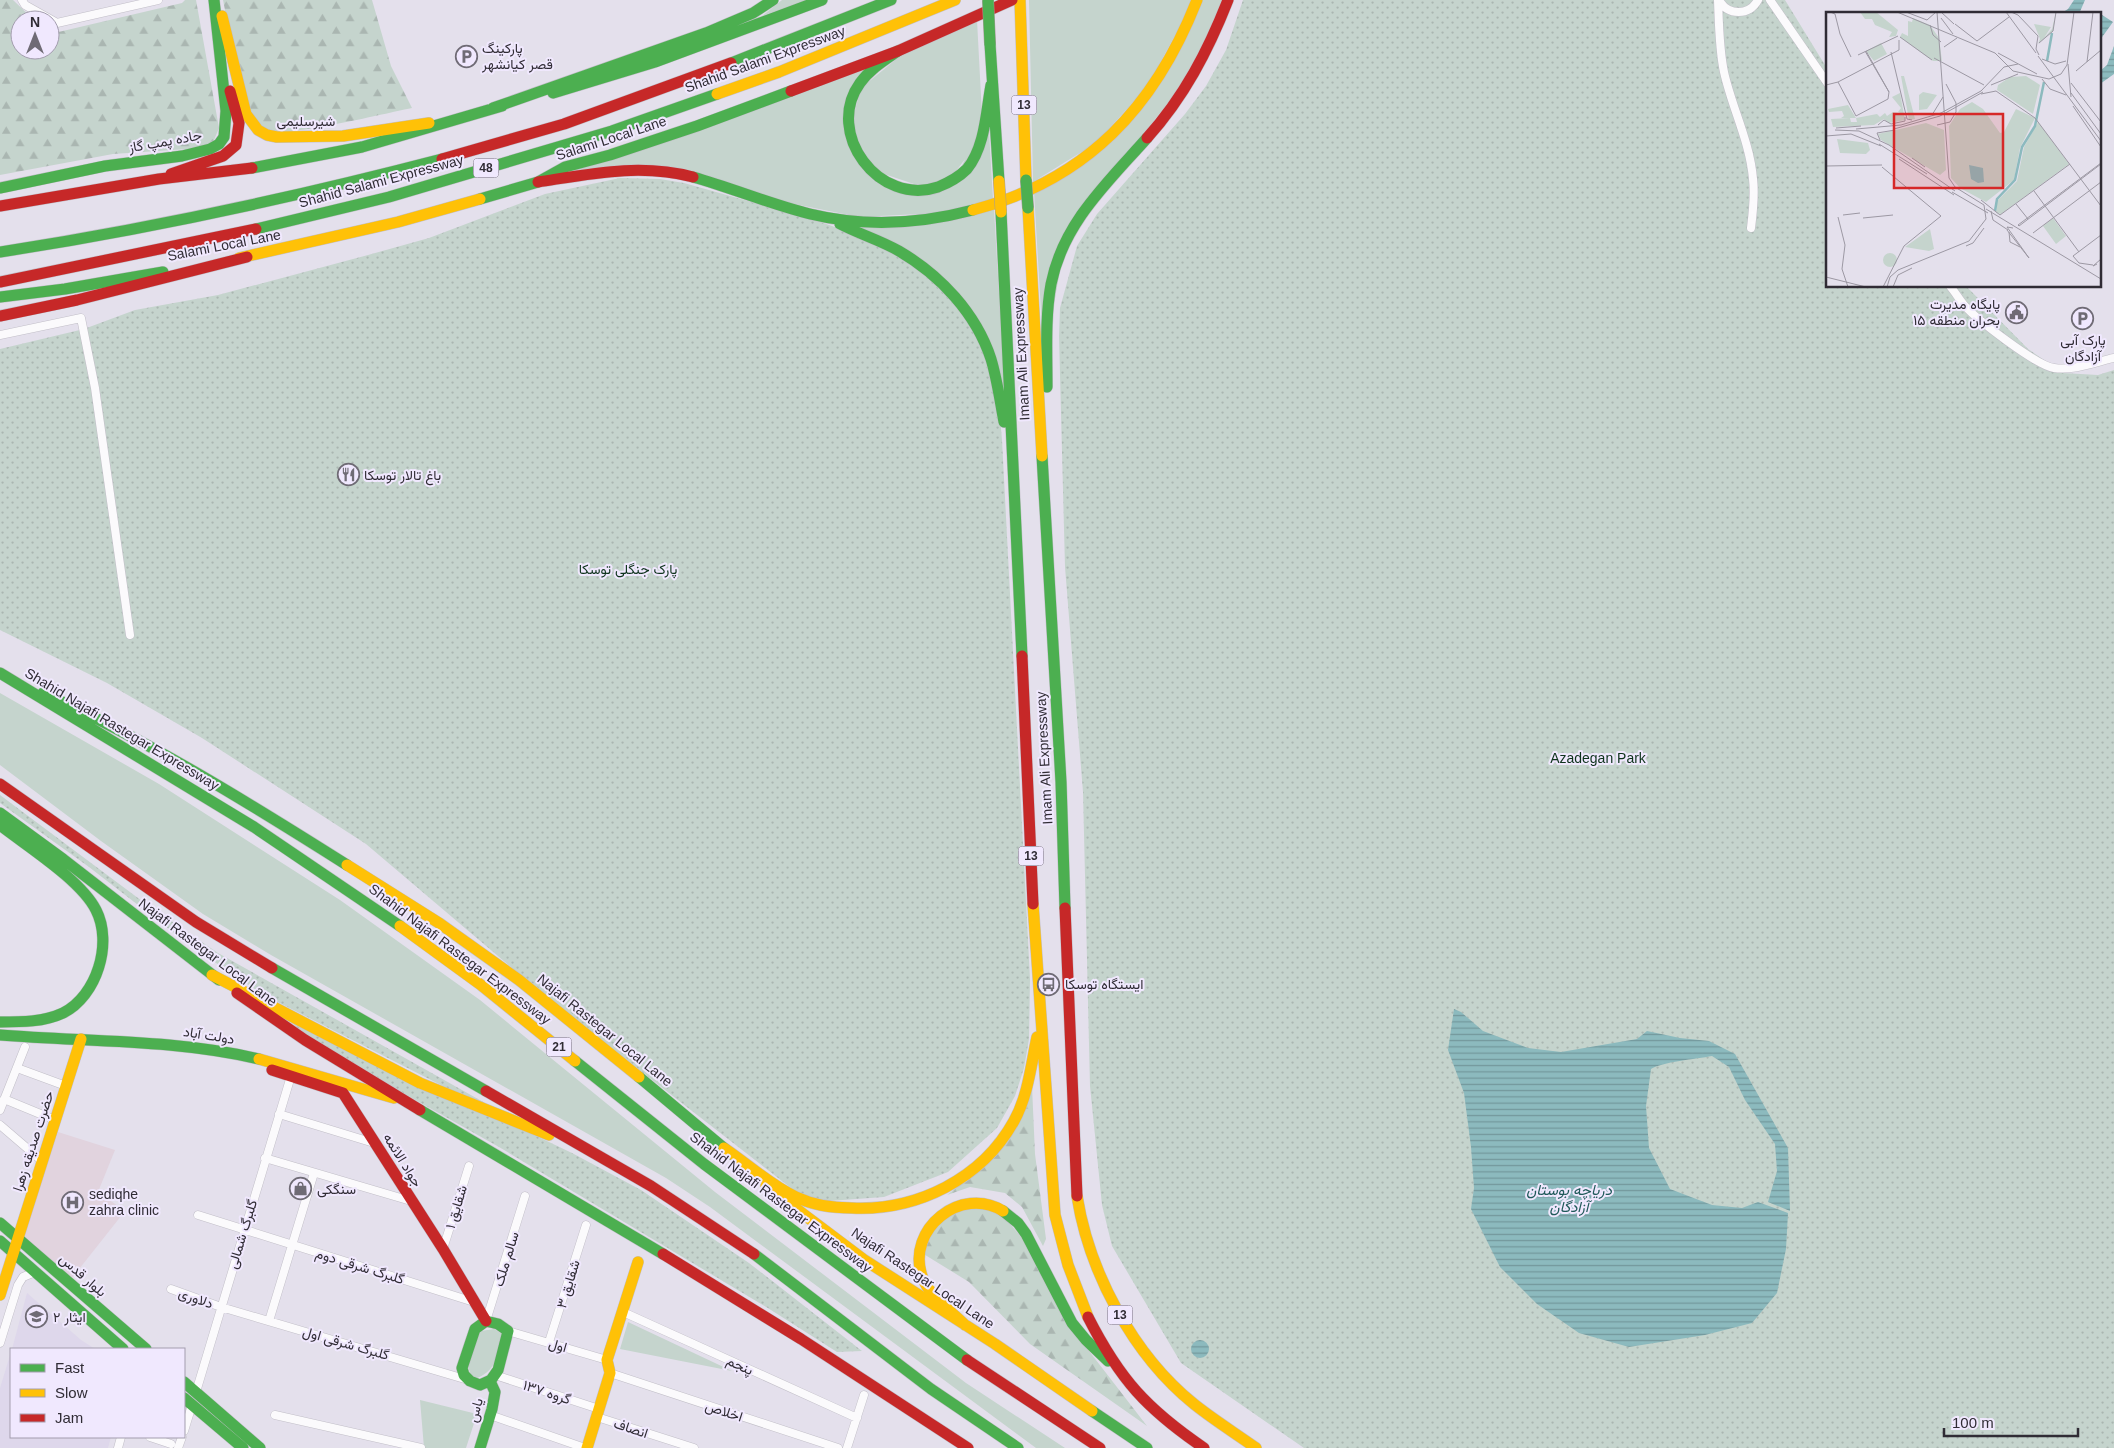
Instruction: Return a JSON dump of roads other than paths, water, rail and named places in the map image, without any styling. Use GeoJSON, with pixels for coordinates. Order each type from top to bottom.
{"type":"FeatureCollection","features":[{"type":"Feature","properties":{"kind":"main road"},"geometry":{"type":"LineString","coordinates":[[0,206],[159,179],[244,170],[362,147],[493,108],[706,33],[754,13],[773,0]]}},
{"type":"Feature","properties":{"kind":"main road"},"geometry":{"type":"LineString","coordinates":[[493,108],[588,85],[748,29],[822,0]]}},
{"type":"Feature","properties":{"kind":"main road","name":"Shahid Salami Expressway"},"geometry":{"type":"LineString","coordinates":[[0,252],[141,228],[297,196],[561,125],[671,86],[891,0]]}},
{"type":"Feature","properties":{"kind":"main road","name":"Shahid Salami Expressway"},"geometry":{"type":"LineString","coordinates":[[0,282],[230,235],[389,197],[612,131],[779,72],[955,0]]}},
{"type":"Feature","properties":{"kind":"main road","name":"Imam Ali Expressway"},"geometry":{"type":"LineString","coordinates":[[988,0],[1010,382],[1012,465],[1035,936],[1055,1215],[1062,1250],[1073,1282],[1103,1343],[1122,1374],[1146,1402],[1187,1437],[1204,1448]]}},
{"type":"Feature","properties":{"kind":"main road","name":"Salami Local Lane"},"geometry":{"type":"LineString","coordinates":[[0,297],[65,289],[247,257],[398,222],[538,182],[565,167],[610,155],[697,126],[898,51],[1012,0]]}},
{"type":"Feature","properties":{"kind":"main road","name":"Imam Ali Expressway"},"geometry":{"type":"LineString","coordinates":[[1020,0],[1026,180],[1061,782],[1077,1197],[1088,1246],[1115,1305],[1133,1337],[1153,1363],[1194,1403],[1256,1448]]}},
{"type":"Feature","properties":{"kind":"main road"},"geometry":{"type":"LineString","coordinates":[[830,218],[896,222],[935,219],[989,206],[1038,186],[1062,173],[1102,144],[1141,103],[1174,54],[1197,0]]}},
{"type":"Feature","properties":{"kind":"main road"},"geometry":{"type":"LineString","coordinates":[[1043,463],[1046,423],[1049,302],[1051,284],[1060,253],[1071,229],[1085,207],[1159,125],[1189,83],[1204,56],[1228,0]]}},
{"type":"Feature","properties":{"kind":"main road","name":"جاده پمپ گاز"},"geometry":{"type":"LineString","coordinates":[[0,188],[105,166],[187,156],[216,147],[224,138],[226,126],[216,1]]}},
{"type":"Feature","properties":{"kind":"main road","name":"شیرسلیمی"},"geometry":{"type":"LineString","coordinates":[[216,1],[246,114],[254,126],[266,135],[297,138],[369,133],[462,118]]}},
{"type":"Feature","properties":{"kind":"main road"},"geometry":{"type":"LineString","coordinates":[[898,51],[867,74],[855,91],[849,112],[852,143],[856,153],[874,176],[889,185],[911,191],[934,189],[950,182],[964,172],[979,148],[992,85]]}},
{"type":"Feature","properties":{"kind":"main road"},"geometry":{"type":"LineString","coordinates":[[159,179],[223,156],[236,144],[239,124],[221,58]]}},
{"type":"Feature","properties":{"kind":"main road"},"geometry":{"type":"LineString","coordinates":[[538,182],[601,171],[667,172],[690,176],[830,218],[898,250],[920,264],[936,278],[961,305],[979,332],[988,352],[997,382],[1012,465]]}},
{"type":"Feature","properties":{"kind":"main road"},"geometry":{"type":"LineString","coordinates":[[0,316],[77,300],[247,257]]}},
{"type":"Feature","properties":{"kind":"main road","name":"Shahid Najafi Rastegar Expressway"},"geometry":{"type":"LineString","coordinates":[[0,673],[254,827],[388,917],[482,985],[704,1164],[830,1259],[992,1378],[1100,1448]]}},
{"type":"Feature","properties":{"kind":"main road","name":"Najafi Rastegar Local Lane"},"geometry":{"type":"LineString","coordinates":[[14,681],[90,714],[202,776],[439,924],[519,980],[724,1148],[766,1186],[864,1259],[966,1325],[1147,1448]]}},
{"type":"Feature","properties":{"kind":"main road"},"geometry":{"type":"LineString","coordinates":[[0,784],[196,922],[280,973],[651,1186],[745,1247],[931,1389],[1018,1448]]}},
{"type":"Feature","properties":{"kind":"main road","name":"Najafi Rastegar Local Lane"},"geometry":{"type":"LineString","coordinates":[[0,813],[63,859],[212,975],[334,1060],[645,1243],[868,1382],[968,1448]]}},
{"type":"Feature","properties":{"kind":"main road"},"geometry":{"type":"LineString","coordinates":[[0,825],[80,887],[97,911],[103,938],[101,965],[92,984],[78,1003],[63,1013],[31,1022],[0,1022]]}},
{"type":"Feature","properties":{"kind":"main road"},"geometry":{"type":"LineString","coordinates":[[212,975],[420,1083],[596,1154]]}},
{"type":"Feature","properties":{"kind":"main road"},"geometry":{"type":"LineString","coordinates":[[724,1148],[796,1197],[825,1206],[859,1210],[896,1207],[929,1196],[968,1174],[985,1159],[1013,1123],[1030,1081],[1041,1018]]}},
{"type":"Feature","properties":{"kind":"main road","name":"دولت آباد"},"geometry":{"type":"LineString","coordinates":[[0,1035],[173,1045],[216,1050],[259,1059],[407,1102]]}},
{"type":"Feature","properties":{"kind":"main road","name":"حضرت صدیقه زهرا"},"geometry":{"type":"LineString","coordinates":[[1,1292],[3,1276],[13,1252],[81,1039]]}},
{"type":"Feature","properties":{"kind":"main road","name":"جواد الائمه"},"geometry":{"type":"LineString","coordinates":[[259,1059],[268,1069],[343,1093],[443,1249],[486,1321]]}},
{"type":"Feature","properties":{"kind":"main road"},"geometry":{"type":"LineString","coordinates":[[966,1325],[941,1301],[922,1278],[917,1250],[929,1226],[946,1210],[970,1202],[990,1204],[1009,1213],[1024,1233],[1069,1318],[1088,1343],[1122,1374]]}},
{"type":"Feature","properties":{"kind":"main road","name":"بلوار قدس"},"geometry":{"type":"LineString","coordinates":[[0,1223],[145,1348]]}},
{"type":"Feature","properties":{"kind":"main road","name":"بلوار قدس"},"geometry":{"type":"LineString","coordinates":[[0,1241],[122,1348]]}},
{"type":"Feature","properties":{"kind":"main road"},"geometry":{"type":"LineString","coordinates":[[586,1448],[610,1373],[607,1360],[638,1262]]}},
{"type":"Feature","properties":{"kind":"main road"},"geometry":{"type":"LineString","coordinates":[[486,1321],[495,1322],[503,1326],[508,1332],[504,1356],[492,1378],[480,1384],[464,1375],[462,1368],[475,1329],[486,1321]]}},
{"type":"Feature","properties":{"kind":"main road","name":"یاس"},"geometry":{"type":"LineString","coordinates":[[480,1448],[495,1392],[492,1378]]}},
{"type":"Feature","properties":{"kind":"main road"},"geometry":{"type":"LineString","coordinates":[[185,1383],[260,1448]]}},
{"type":"Feature","properties":{"kind":"main road"},"geometry":{"type":"LineString","coordinates":[[196,1392],[188,1401],[243,1448]]}},
{"type":"Feature","properties":{"kind":"street"},"geometry":{"type":"LineString","coordinates":[[22,0],[25,5],[57,23],[158,0]]}},
{"type":"Feature","properties":{"kind":"street"},"geometry":{"type":"LineString","coordinates":[[1719,0],[1726,9],[1739,13],[1752,8],[1758,0]]}},
{"type":"Feature","properties":{"kind":"street"},"geometry":{"type":"LineString","coordinates":[[1719,0],[1719,38],[1724,72],[1748,150],[1753,178],[1754,205],[1751,228]]}},
{"type":"Feature","properties":{"kind":"street"},"geometry":{"type":"LineString","coordinates":[[1770,0],[1826,81]]}},
{"type":"Feature","properties":{"kind":"street"},"geometry":{"type":"LineString","coordinates":[[1951,288],[1964,305],[1991,329],[2053,368],[2068,368],[2114,358]]}},
{"type":"Feature","properties":{"kind":"street"},"geometry":{"type":"LineString","coordinates":[[0,335],[81,318],[95,388],[130,635]]}},
{"type":"Feature","properties":{"kind":"street"},"geometry":{"type":"LineString","coordinates":[[0,1110],[25,1047]]}},
{"type":"Feature","properties":{"kind":"street"},"geometry":{"type":"LineString","coordinates":[[17,1068],[66,1086]]}},
{"type":"Feature","properties":{"kind":"street","name":"گلبرگ شمالی"},"geometry":{"type":"LineString","coordinates":[[196,1392],[291,1076]]}},
{"type":"Feature","properties":{"kind":"street"},"geometry":{"type":"LineString","coordinates":[[4,1099],[55,1120]]}},
{"type":"Feature","properties":{"kind":"street"},"geometry":{"type":"LineString","coordinates":[[279,1114],[374,1143]]}},
{"type":"Feature","properties":{"kind":"street"},"geometry":{"type":"LineString","coordinates":[[0,1125],[42,1161]]}},
{"type":"Feature","properties":{"kind":"street"},"geometry":{"type":"LineString","coordinates":[[265,1158],[411,1201]]}},
{"type":"Feature","properties":{"kind":"street","name":"شقایق ۱"},"geometry":{"type":"LineString","coordinates":[[443,1249],[469,1166]]}},
{"type":"Feature","properties":{"kind":"street"},"geometry":{"type":"LineString","coordinates":[[268,1320],[314,1173]]}},
{"type":"Feature","properties":{"kind":"street","name":"سالم ملک"},"geometry":{"type":"LineString","coordinates":[[486,1321],[525,1196]]}},
{"type":"Feature","properties":{"kind":"street","name":"گلبرگ شرقی دوم"},"geometry":{"type":"LineString","coordinates":[[198,1215],[476,1302]]}},
{"type":"Feature","properties":{"kind":"street","name":"شقایق ۳"},"geometry":{"type":"LineString","coordinates":[[550,1342],[586,1225]]}},
{"type":"Feature","properties":{"kind":"street"},"geometry":{"type":"LineString","coordinates":[[0,1343],[18,1285],[23,1277],[35,1272]]}},
{"type":"Feature","properties":{"kind":"street","name":"دلاوری"},"geometry":{"type":"LineString","coordinates":[[171,1289],[221,1307]]}},
{"type":"Feature","properties":{"kind":"street"},"geometry":{"type":"LineString","coordinates":[[1,1292],[11,1296],[12,1303]]}},
{"type":"Feature","properties":{"kind":"street","name":"گلبرگ شرقی اول"},"geometry":{"type":"LineString","coordinates":[[221,1307],[470,1380]]}},
{"type":"Feature","properties":{"kind":"street","name":"پنجم"},"geometry":{"type":"LineString","coordinates":[[622,1312],[857,1418]]}},
{"type":"Feature","properties":{"kind":"street","name":"اول"},"geometry":{"type":"LineString","coordinates":[[508,1332],[550,1342],[607,1360]]}},
{"type":"Feature","properties":{"kind":"street","name":"اخلاص"},"geometry":{"type":"LineString","coordinates":[[610,1373],[838,1448]]}},
{"type":"Feature","properties":{"kind":"street","name":"گروه ۱۳۷"},"geometry":{"type":"LineString","coordinates":[[492,1378],[598,1413]]}},
{"type":"Feature","properties":{"kind":"street"},"geometry":{"type":"LineString","coordinates":[[848,1448],[864,1395]]}},
{"type":"Feature","properties":{"kind":"street"},"geometry":{"type":"LineString","coordinates":[[185,1424],[188,1401]]}},
{"type":"Feature","properties":{"kind":"street","name":"انصاف"},"geometry":{"type":"LineString","coordinates":[[598,1413],[694,1448]]}},
{"type":"Feature","properties":{"kind":"street"},"geometry":{"type":"LineString","coordinates":[[275,1415],[421,1448]]}},
{"type":"Feature","properties":{"kind":"street"},"geometry":{"type":"LineString","coordinates":[[490,1415],[586,1448]]}},
{"type":"Feature","properties":{"kind":"street"},"geometry":{"type":"LineString","coordinates":[[153,1438],[175,1446]]}},
{"type":"Feature","properties":{"kind":"water"},"geometry":{"type":"Polygon","coordinates":[[[2074,0],[2085,0],[2080,12],[2063,12],[2068,9],[2074,0]]]}},
{"type":"Feature","properties":{"kind":"water"},"geometry":{"type":"Polygon","coordinates":[[[2102,15],[2113,22],[2102,37],[2102,15]]]}},
{"type":"Feature","properties":{"kind":"water"},"geometry":{"type":"Polygon","coordinates":[[[2114,46],[2114,74],[2102,83],[2102,69],[2107,65],[2114,46]]]}},
{"type":"Feature","properties":{"kind":"water","name":"دریاچه بوستان آزادگان"},"geometry":{"type":"Polygon","coordinates":[[[1454,1009],[1461,1012],[1483,1031],[1528,1048],[1561,1052],[1637,1039],[1647,1031],[1680,1038],[1709,1041],[1735,1054],[1788,1148],[1790,1211],[1768,1202],[1777,1171],[1775,1144],[1745,1100],[1729,1067],[1712,1056],[1671,1063],[1651,1069],[1646,1106],[1649,1148],[1670,1189],[1712,1205],[1742,1208],[1758,1202],[1788,1213],[1786,1249],[1777,1293],[1752,1323],[1705,1335],[1629,1347],[1579,1333],[1537,1304],[1500,1267],[1471,1209],[1474,1188],[1464,1093],[1448,1050],[1454,1009]]]}},
{"type":"Feature","properties":{"kind":"water"},"geometry":{"type":"Polygon","coordinates":[[[1200,1340],[1206,1343],[1209,1349],[1206,1355],[1200,1358],[1194,1355],[1191,1349],[1194,1343],[1200,1340]]]}},
{"type":"Feature","properties":{"kind":"place","name":"پارکینگ قصر کیانشهر"},"geometry":{"type":"Point","coordinates":[466,56]}},
{"type":"Feature","properties":{"kind":"place","name":"پایگاه مدیرت بحران منطقه ۱۵"},"geometry":{"type":"Point","coordinates":[2016,312]}},
{"type":"Feature","properties":{"kind":"place","name":"پارک آبی آزادگان"},"geometry":{"type":"Point","coordinates":[2083,318]}},
{"type":"Feature","properties":{"kind":"place","name":"باغ تالار توسکا"},"geometry":{"type":"Point","coordinates":[348,475]}},
{"type":"Feature","properties":{"kind":"place","name":"ایستگاه توسکا"},"geometry":{"type":"Point","coordinates":[1049,984]}},
{"type":"Feature","properties":{"kind":"place","name":"سنگکی"},"geometry":{"type":"Point","coordinates":[301,1189]}},
{"type":"Feature","properties":{"kind":"place","name":"sediqhe zahra clinic"},"geometry":{"type":"Point","coordinates":[73,1202]}},
{"type":"Feature","properties":{"kind":"place","name":"ایثار ۲"},"geometry":{"type":"Point","coordinates":[37,1317]}},
{"type":"Feature","properties":{"kind":"park label","name":"پارک جنگلی توسکا"},"geometry":{"type":"Point","coordinates":[628,569]}},
{"type":"Feature","properties":{"kind":"park label","name":"Azadegan Park"},"geometry":{"type":"Point","coordinates":[1598,758]}}]}
